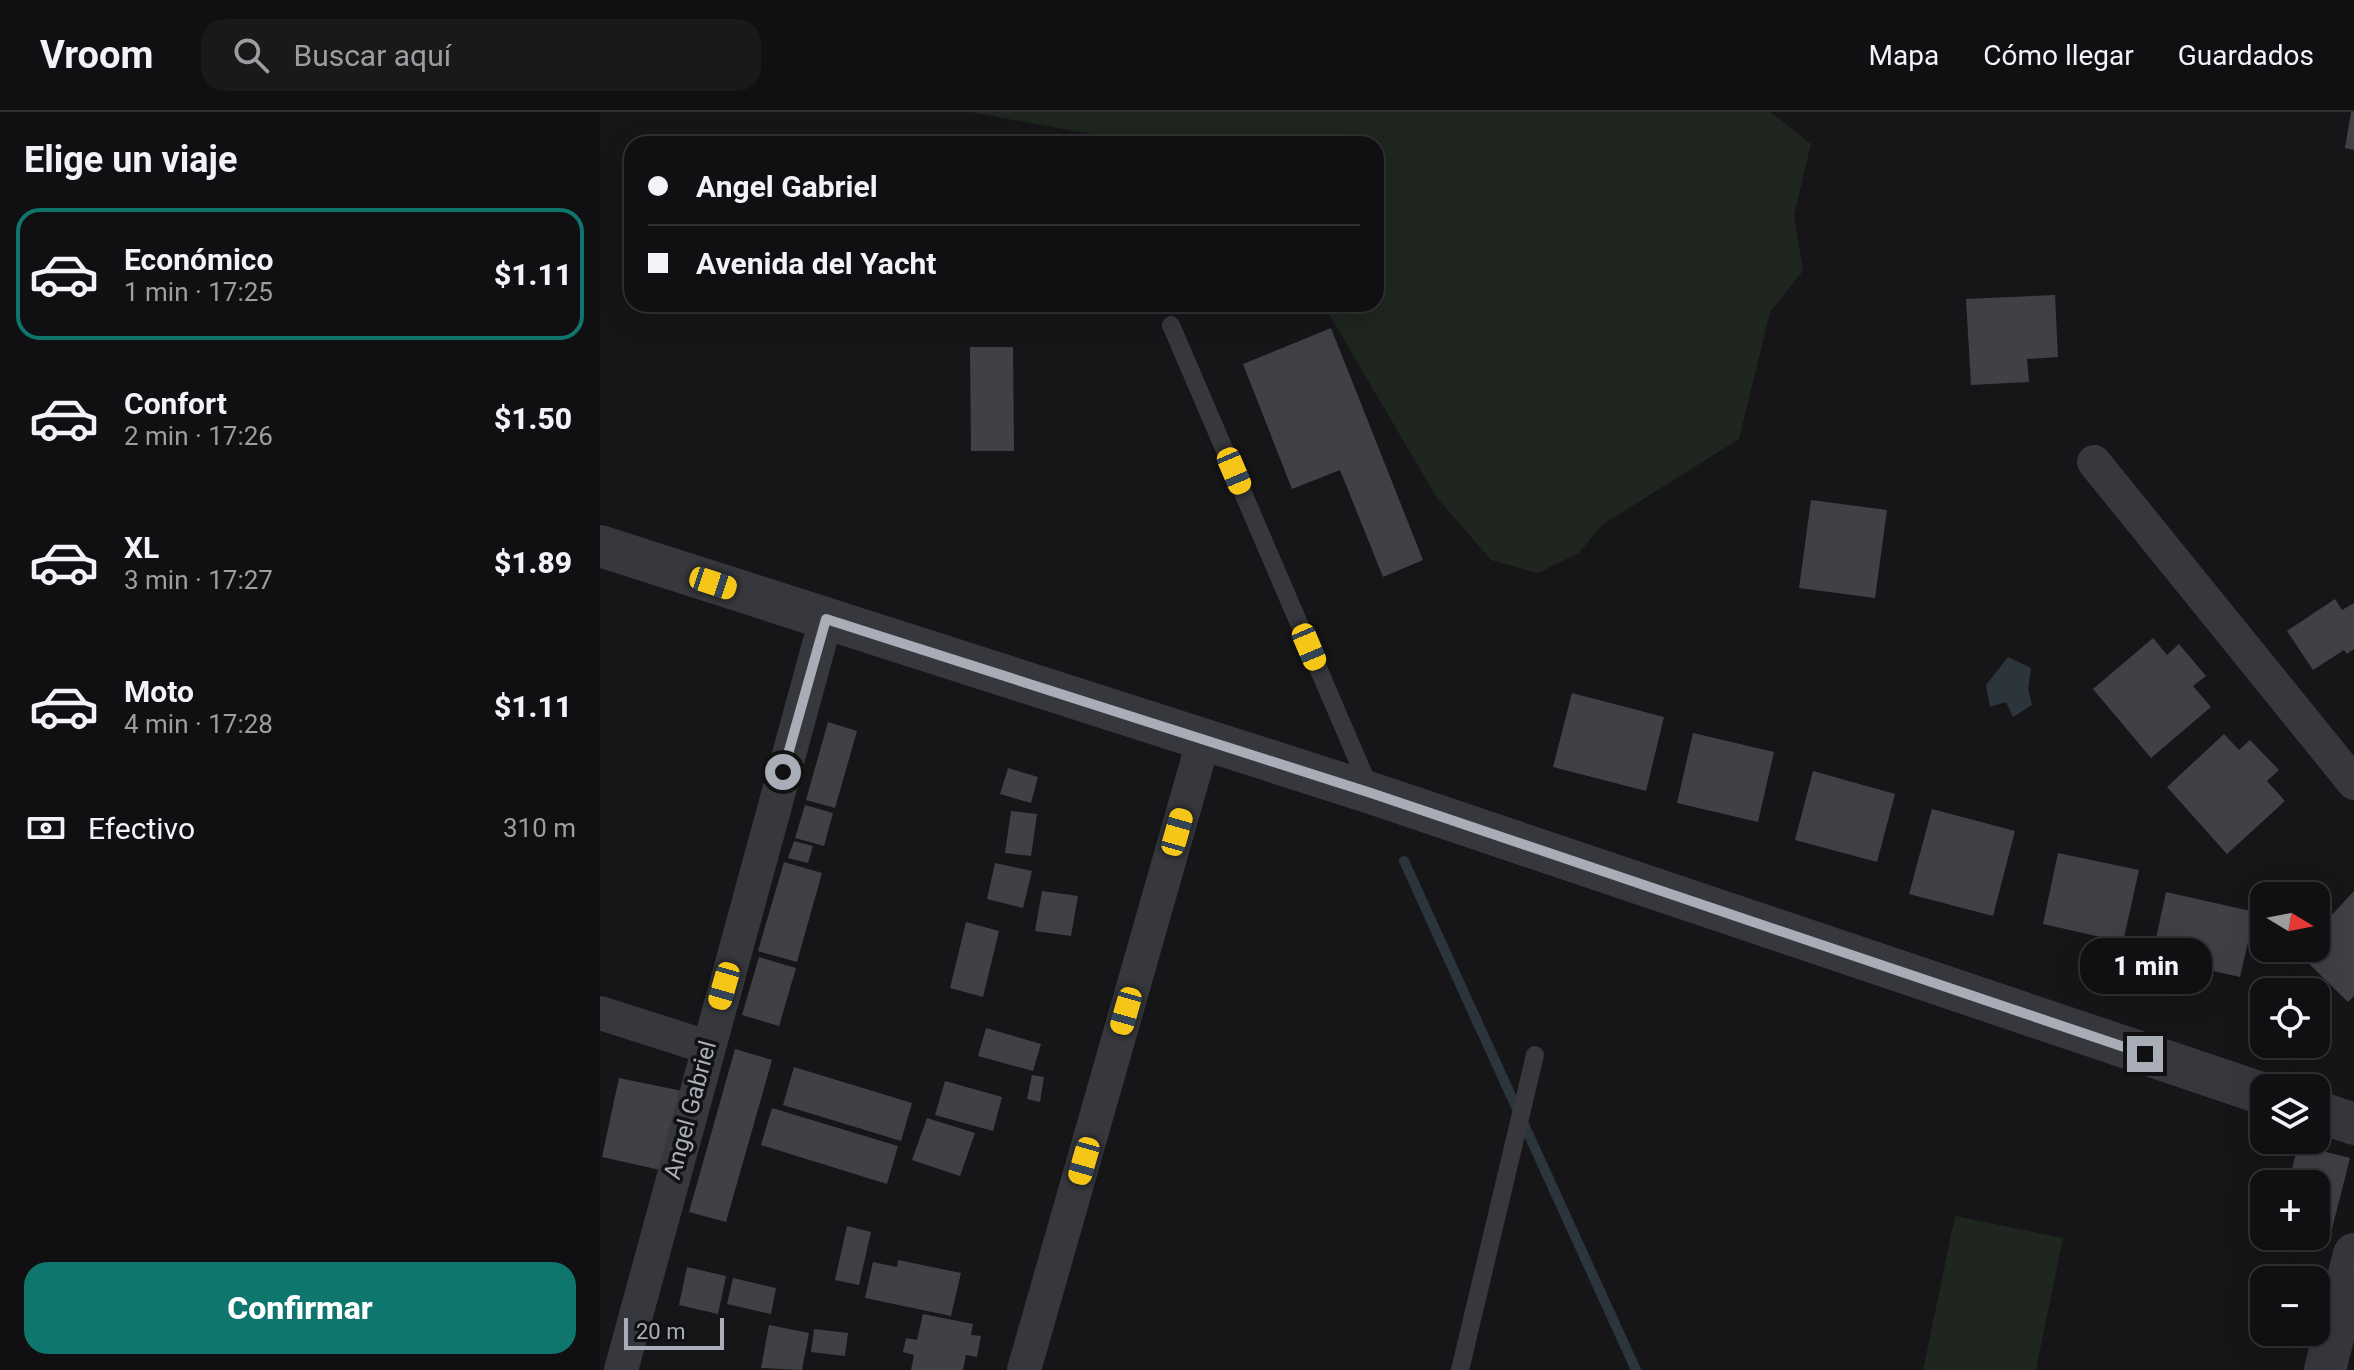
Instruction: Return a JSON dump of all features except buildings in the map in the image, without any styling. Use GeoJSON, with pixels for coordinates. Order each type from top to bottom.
{"type":"FeatureCollection","features":[{"type":"Feature","properties":{"kind":"street"},"geometry":{"type":"LineString","coordinates":[[2094,462],[2354,783]]}},
{"type":"Feature","properties":{"kind":"street"},"geometry":{"type":"LineString","coordinates":[[600,546],[1203,742],[1371,793],[2250,1089]]}},
{"type":"Feature","properties":{"kind":"street","name":"Angel Gabriel"},"geometry":{"type":"LineString","coordinates":[[621,1370],[826,619]]}},
{"type":"Feature","properties":{"kind":"street"},"geometry":{"type":"LineString","coordinates":[[1024,1370],[1203,742]]}},
{"type":"Feature","properties":{"kind":"street"},"geometry":{"type":"LineString","coordinates":[[600,1013],[707,1047]]}},
{"type":"Feature","properties":{"kind":"street"},"geometry":{"type":"LineString","coordinates":[[2330,1116],[2354,1124]]}},
{"type":"Feature","properties":{"kind":"street"},"geometry":{"type":"LineString","coordinates":[[2325,1370],[2354,1254]]}},
{"type":"Feature","properties":{"kind":"lane"},"geometry":{"type":"LineString","coordinates":[[1171,325],[1371,793]]}},
{"type":"Feature","properties":{"kind":"lane"},"geometry":{"type":"LineString","coordinates":[[1460,1370],[1535,1055]]}},
{"type":"Feature","properties":{"kind":"shaded area"},"geometry":{"type":"Polygon","coordinates":[[[971,112],[1771,112],[1811,144],[1794,216],[1803,271],[1770,312],[1739,439],[1602,525],[1579,553],[1538,573],[1491,560],[1437,498],[1328,312],[1384,312],[1384,136],[1101,136],[971,112]]]}},
{"type":"Feature","properties":{"kind":"shaded area"},"geometry":{"type":"Polygon","coordinates":[[[2008,657],[2031,668],[2028,689],[2032,705],[2013,717],[2006,702],[1990,707],[1986,685],[2008,657]]]}},
{"type":"Feature","properties":{"kind":"shaded area"},"geometry":{"type":"Polygon","coordinates":[[[1955,1216],[2063,1238],[2036,1370],[1923,1370],[1955,1216]]]}},
{"type":"Feature","properties":{"kind":"waterway"},"geometry":{"type":"LineString","coordinates":[[1404,861],[1636,1370]]}},
{"type":"Feature","properties":{"kind":"route"},"geometry":{"type":"LineString","coordinates":[[783,772],[826,619],[1203,742],[1371,793],[2145,1054]]}}]}
